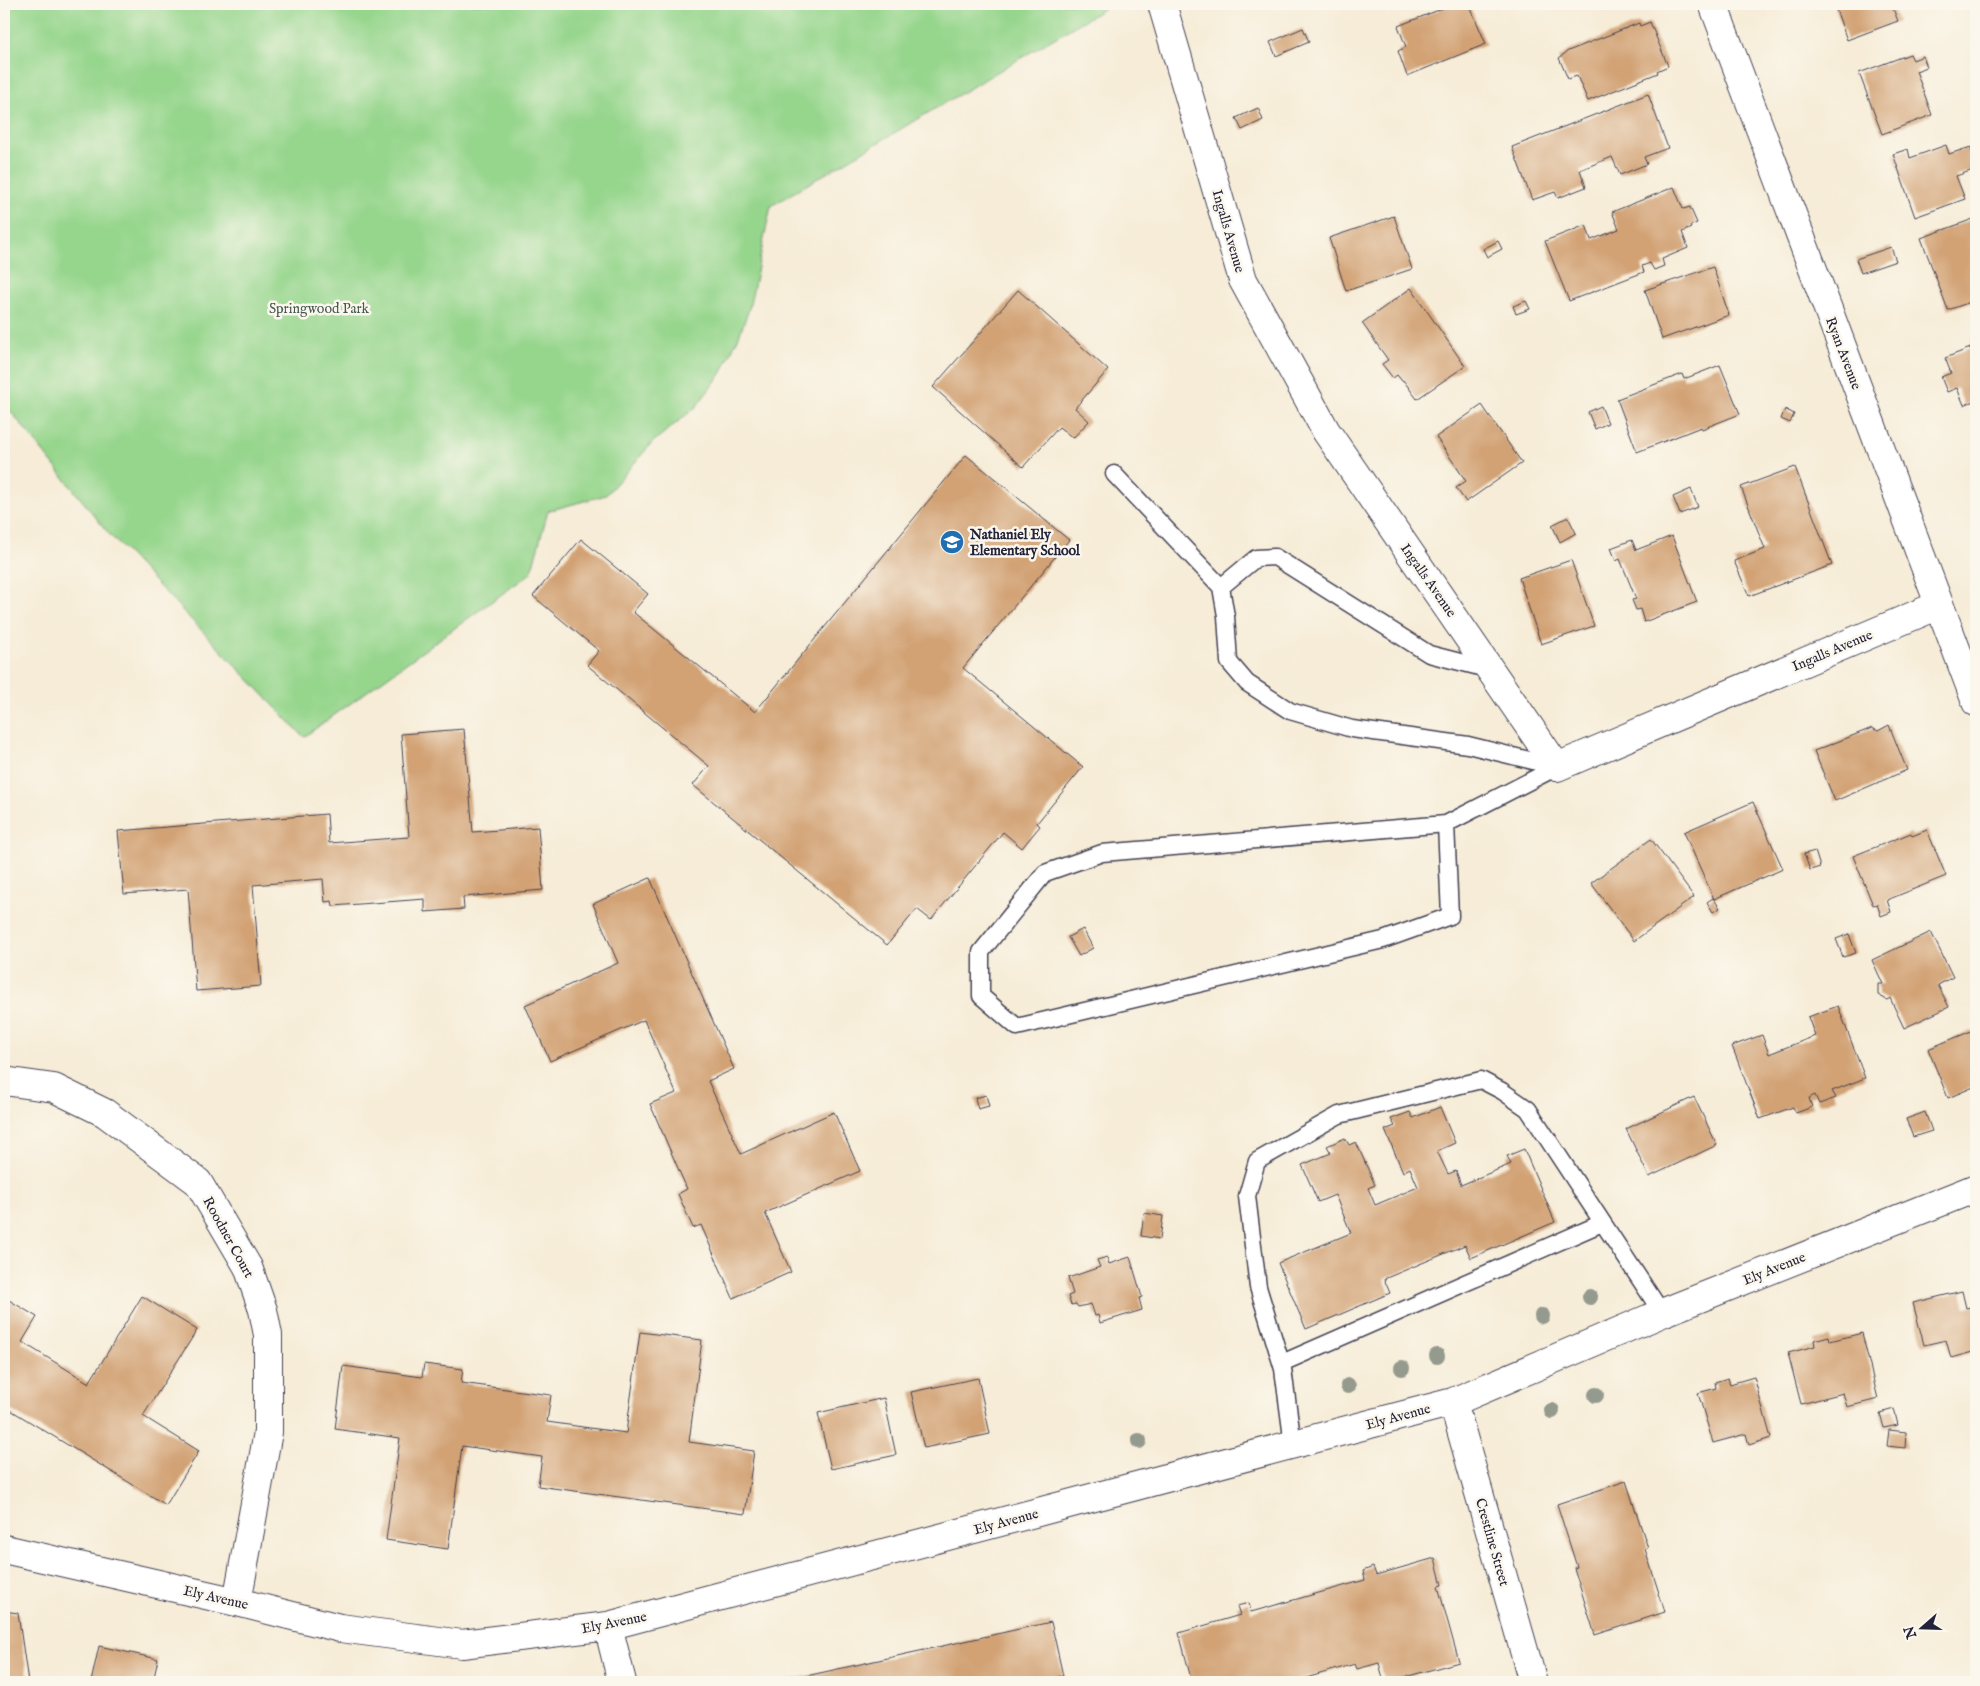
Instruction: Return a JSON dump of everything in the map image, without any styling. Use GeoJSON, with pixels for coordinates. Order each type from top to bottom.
{"type":"FeatureCollection","features":[{"type":"Feature","properties":{"kind":"street","name":"Ingalls Avenue"},"geometry":{"type":"LineString","coordinates":[[1162,4],[1243,280],[1326,431],[1557,767],[1939,605]]}},
{"type":"Feature","properties":{"kind":"street","name":"Ryan Avenue"},"geometry":{"type":"LineString","coordinates":[[1713,4],[1976,702]]}},
{"type":"Feature","properties":{"kind":"street","name":"Roodner Court"},"geometry":{"type":"LineString","coordinates":[[4,1081],[54,1088],[105,1113],[198,1182],[248,1266],[264,1310],[268,1336],[268,1432],[237,1602]]}},
{"type":"Feature","properties":{"kind":"street","name":"Ely Avenue"},"geometry":{"type":"LineString","coordinates":[[4,1549],[237,1602],[340,1628],[462,1644],[608,1626],[1453,1402],[1662,1313],[1976,1188]]}},
{"type":"Feature","properties":{"kind":"street","name":"Crestline Street"},"geometry":{"type":"LineString","coordinates":[[1453,1402],[1533,1682]]}},
{"type":"Feature","properties":{"kind":"street"},"geometry":{"type":"LineString","coordinates":[[608,1626],[622,1682]]}},
{"type":"Feature","properties":{"kind":"lane"},"geometry":{"type":"LineString","coordinates":[[1114,474],[1222,587],[1229,662],[1247,683],[1290,711],[1352,729],[1468,745],[1557,767]]}},
{"type":"Feature","properties":{"kind":"lane"},"geometry":{"type":"LineString","coordinates":[[1222,587],[1256,558],[1275,556],[1429,654],[1491,670]]}},
{"type":"Feature","properties":{"kind":"lane"},"geometry":{"type":"LineString","coordinates":[[1446,824],[1450,916],[1442,919],[1383,940],[1017,1027],[981,996],[981,952],[1045,873],[1102,852],[1446,824],[1557,767]]}},
{"type":"Feature","properties":{"kind":"lane"},"geometry":{"type":"LineString","coordinates":[[1293,1444],[1282,1363],[1258,1287],[1247,1196],[1257,1161],[1339,1114],[1481,1080],[1502,1091],[1528,1109],[1662,1313]]}},
{"type":"Feature","properties":{"kind":"lane"},"geometry":{"type":"LineString","coordinates":[[1282,1363],[1602,1223]]}},
{"type":"Feature","properties":{"kind":"green space","name":"Springwood Park"},"geometry":{"type":"Polygon","coordinates":[[[4,4],[1112,4],[771,206],[749,309],[739,336],[721,374],[696,407],[653,442],[606,495],[548,511],[531,573],[304,737],[109,534],[4,403],[4,4]]]}},
{"type":"Feature","properties":{"kind":"building"},"geometry":{"type":"Polygon","coordinates":[[[1454,4],[1469,4],[1486,44],[1407,76],[1398,51],[1406,47],[1398,26],[1454,4]]]}},
{"type":"Feature","properties":{"kind":"building"},"geometry":{"type":"Polygon","coordinates":[[[1834,4],[1891,4],[1898,21],[1847,40],[1834,4]]]}},
{"type":"Feature","properties":{"kind":"building"},"geometry":{"type":"Polygon","coordinates":[[[1650,22],[1668,66],[1657,71],[1658,73],[1588,101],[1577,76],[1568,79],[1559,58],[1568,51],[1639,23],[1640,26],[1650,22]]]}},
{"type":"Feature","properties":{"kind":"building"},"geometry":{"type":"Polygon","coordinates":[[[1303,28],[1309,42],[1276,56],[1270,42],[1303,28]]]}},
{"type":"Feature","properties":{"kind":"building"},"geometry":{"type":"Polygon","coordinates":[[[1910,54],[1913,60],[1923,56],[1927,67],[1916,71],[1932,115],[1882,134],[1859,73],[1910,54]]]}},
{"type":"Feature","properties":{"kind":"building"},"geometry":{"type":"Polygon","coordinates":[[[1648,94],[1668,148],[1644,157],[1647,164],[1620,175],[1612,157],[1580,170],[1586,187],[1558,198],[1555,192],[1532,200],[1512,147],[1648,94]]]}},
{"type":"Feature","properties":{"kind":"building"},"geometry":{"type":"Polygon","coordinates":[[[1258,108],[1263,120],[1242,130],[1236,118],[1258,108]]]}},
{"type":"Feature","properties":{"kind":"building"},"geometry":{"type":"Polygon","coordinates":[[[1946,145],[1949,154],[1971,147],[1976,169],[1956,176],[1965,199],[1915,217],[1893,154],[1908,149],[1910,158],[1946,145]]]}},
{"type":"Feature","properties":{"kind":"building"},"geometry":{"type":"Polygon","coordinates":[[[1674,187],[1683,209],[1690,207],[1697,223],[1682,232],[1688,248],[1662,259],[1664,266],[1654,270],[1650,263],[1642,266],[1644,272],[1569,301],[1545,241],[1586,225],[1591,240],[1619,229],[1612,212],[1674,187]]]}},
{"type":"Feature","properties":{"kind":"building"},"geometry":{"type":"Polygon","coordinates":[[[1394,216],[1412,269],[1346,291],[1329,238],[1394,216]]]}},
{"type":"Feature","properties":{"kind":"building"},"geometry":{"type":"Polygon","coordinates":[[[1976,218],[1976,300],[1948,310],[1921,238],[1976,218]]]}},
{"type":"Feature","properties":{"kind":"building"},"geometry":{"type":"Polygon","coordinates":[[[1498,241],[1502,249],[1487,257],[1483,249],[1498,241]]]}},
{"type":"Feature","properties":{"kind":"building"},"geometry":{"type":"Polygon","coordinates":[[[1891,247],[1896,261],[1861,273],[1856,259],[1891,247]]]}},
{"type":"Feature","properties":{"kind":"building"},"geometry":{"type":"Polygon","coordinates":[[[1713,267],[1729,315],[1662,339],[1645,290],[1713,267]]]}},
{"type":"Feature","properties":{"kind":"building"},"geometry":{"type":"Polygon","coordinates":[[[1411,288],[1465,366],[1417,399],[1403,380],[1397,375],[1393,378],[1382,364],[1388,360],[1362,323],[1411,288]]]}},
{"type":"Feature","properties":{"kind":"building"},"geometry":{"type":"Polygon","coordinates":[[[1018,290],[1108,370],[1075,408],[1089,421],[1073,438],[1059,427],[1023,467],[933,387],[1018,290]]]}},
{"type":"Feature","properties":{"kind":"building"},"geometry":{"type":"Polygon","coordinates":[[[1526,301],[1530,309],[1516,314],[1513,306],[1526,301]]]}},
{"type":"Feature","properties":{"kind":"building"},"geometry":{"type":"Polygon","coordinates":[[[1976,337],[1976,400],[1964,405],[1957,388],[1947,392],[1941,377],[1951,373],[1945,358],[1973,347],[1971,339],[1976,337]]]}},
{"type":"Feature","properties":{"kind":"building"},"geometry":{"type":"Polygon","coordinates":[[[1720,365],[1740,414],[1637,452],[1617,399],[1682,374],[1684,379],[1720,365]]]}},
{"type":"Feature","properties":{"kind":"building"},"geometry":{"type":"Polygon","coordinates":[[[1482,405],[1522,463],[1466,502],[1456,488],[1466,481],[1436,437],[1482,405]]]}},
{"type":"Feature","properties":{"kind":"building"},"geometry":{"type":"Polygon","coordinates":[[[1601,406],[1608,423],[1595,429],[1588,412],[1601,406]]]}},
{"type":"Feature","properties":{"kind":"building"},"geometry":{"type":"Polygon","coordinates":[[[1785,409],[1794,414],[1790,423],[1781,419],[1785,409]]]}},
{"type":"Feature","properties":{"kind":"building"},"geometry":{"type":"Polygon","coordinates":[[[966,455],[1069,540],[963,668],[1083,767],[1037,823],[1040,826],[1022,848],[1003,832],[931,920],[917,909],[887,945],[693,785],[709,766],[587,665],[599,651],[533,596],[581,539],[648,594],[633,612],[755,712],[966,455]]]}},
{"type":"Feature","properties":{"kind":"building"},"geometry":{"type":"Polygon","coordinates":[[[1795,467],[1832,565],[1749,596],[1734,561],[1765,549],[1741,487],[1795,467]]]}},
{"type":"Feature","properties":{"kind":"building"},"geometry":{"type":"Polygon","coordinates":[[[1691,489],[1698,507],[1680,514],[1673,497],[1691,489]]]}},
{"type":"Feature","properties":{"kind":"building"},"geometry":{"type":"Polygon","coordinates":[[[1568,517],[1576,533],[1560,542],[1552,525],[1568,517]]]}},
{"type":"Feature","properties":{"kind":"building"},"geometry":{"type":"Polygon","coordinates":[[[1672,536],[1697,602],[1644,622],[1640,609],[1636,610],[1632,600],[1636,599],[1620,559],[1616,561],[1611,548],[1632,540],[1636,550],[1672,536]]]}},
{"type":"Feature","properties":{"kind":"building"},"geometry":{"type":"Polygon","coordinates":[[[1571,560],[1594,626],[1541,644],[1519,578],[1571,560]]]}},
{"type":"Feature","properties":{"kind":"building"},"geometry":{"type":"Polygon","coordinates":[[[1889,725],[1907,770],[1835,801],[1814,751],[1872,728],[1878,731],[1889,725]]]}},
{"type":"Feature","properties":{"kind":"building"},"geometry":{"type":"Polygon","coordinates":[[[464,729],[473,832],[538,827],[543,890],[463,897],[464,909],[425,912],[425,899],[333,906],[332,901],[325,902],[323,879],[253,885],[261,986],[196,991],[188,889],[124,894],[118,831],[327,814],[329,843],[409,837],[401,734],[464,729]]]}},
{"type":"Feature","properties":{"kind":"building"},"geometry":{"type":"Polygon","coordinates":[[[1753,802],[1783,869],[1714,899],[1684,832],[1753,802]]]}},
{"type":"Feature","properties":{"kind":"building"},"geometry":{"type":"Polygon","coordinates":[[[1927,830],[1946,876],[1887,900],[1891,912],[1881,916],[1877,904],[1873,905],[1853,856],[1911,833],[1912,836],[1927,830]]]}},
{"type":"Feature","properties":{"kind":"building"},"geometry":{"type":"Polygon","coordinates":[[[1651,839],[1694,897],[1634,941],[1591,883],[1651,839]]]}},
{"type":"Feature","properties":{"kind":"building"},"geometry":{"type":"Polygon","coordinates":[[[1815,851],[1820,867],[1810,870],[1804,854],[1815,851]]]}},
{"type":"Feature","properties":{"kind":"building"},"geometry":{"type":"Polygon","coordinates":[[[650,878],[734,1069],[708,1081],[741,1154],[834,1112],[860,1171],[765,1213],[791,1272],[733,1298],[701,1225],[693,1228],[678,1194],[687,1189],[650,1104],[676,1093],[644,1020],[550,1061],[525,1005],[618,963],[593,904],[650,878]]]}},
{"type":"Feature","properties":{"kind":"building"},"geometry":{"type":"Polygon","coordinates":[[[1713,898],[1720,908],[1713,912],[1707,902],[1713,898]]]}},
{"type":"Feature","properties":{"kind":"building"},"geometry":{"type":"Polygon","coordinates":[[[1083,929],[1093,948],[1079,956],[1068,937],[1083,929]]]}},
{"type":"Feature","properties":{"kind":"building"},"geometry":{"type":"Polygon","coordinates":[[[1931,932],[1953,977],[1938,985],[1949,1007],[1904,1028],[1890,998],[1887,1000],[1878,995],[1878,984],[1883,984],[1872,960],[1931,932]]]}},
{"type":"Feature","properties":{"kind":"building"},"geometry":{"type":"Polygon","coordinates":[[[1849,934],[1856,953],[1843,957],[1836,939],[1849,934]]]}},
{"type":"Feature","properties":{"kind":"building"},"geometry":{"type":"Polygon","coordinates":[[[1838,1006],[1865,1078],[1832,1091],[1836,1098],[1819,1104],[1815,1095],[1809,1098],[1812,1107],[1796,1113],[1793,1107],[1760,1119],[1732,1046],[1762,1035],[1769,1054],[1815,1036],[1808,1017],[1838,1006]]]}},
{"type":"Feature","properties":{"kind":"building"},"geometry":{"type":"Polygon","coordinates":[[[1976,1029],[1976,1086],[1948,1098],[1928,1049],[1976,1029]]]}},
{"type":"Feature","properties":{"kind":"building"},"geometry":{"type":"Polygon","coordinates":[[[986,1095],[989,1106],[978,1109],[975,1098],[986,1095]]]}},
{"type":"Feature","properties":{"kind":"building"},"geometry":{"type":"Polygon","coordinates":[[[1694,1097],[1717,1145],[1649,1177],[1626,1129],[1694,1097]]]}},
{"type":"Feature","properties":{"kind":"building"},"geometry":{"type":"Polygon","coordinates":[[[1440,1107],[1455,1143],[1437,1151],[1448,1174],[1456,1171],[1461,1185],[1511,1164],[1507,1156],[1524,1149],[1555,1222],[1471,1258],[1465,1245],[1384,1279],[1390,1293],[1306,1329],[1278,1263],[1351,1233],[1335,1195],[1318,1202],[1302,1165],[1331,1153],[1327,1146],[1345,1138],[1349,1145],[1356,1142],[1375,1185],[1368,1188],[1375,1205],[1418,1187],[1410,1168],[1403,1172],[1385,1130],[1395,1126],[1391,1119],[1410,1112],[1413,1118],[1440,1107]]]}},
{"type":"Feature","properties":{"kind":"building"},"geometry":{"type":"Polygon","coordinates":[[[1925,1112],[1932,1131],[1913,1137],[1906,1119],[1925,1112]]]}},
{"type":"Feature","properties":{"kind":"building"},"geometry":{"type":"Polygon","coordinates":[[[1144,1213],[1163,1216],[1160,1239],[1141,1236],[1144,1213]]]}},
{"type":"Feature","properties":{"kind":"building"},"geometry":{"type":"Polygon","coordinates":[[[1107,1257],[1109,1264],[1130,1257],[1142,1297],[1139,1298],[1142,1310],[1100,1323],[1098,1315],[1095,1316],[1091,1304],[1078,1307],[1076,1304],[1071,1305],[1068,1296],[1073,1294],[1068,1278],[1100,1267],[1097,1260],[1107,1257]]]}},
{"type":"Feature","properties":{"kind":"building"},"geometry":{"type":"Polygon","coordinates":[[[1962,1291],[1966,1308],[1976,1306],[1976,1351],[1951,1358],[1946,1340],[1924,1345],[1913,1303],[1962,1291]]]}},
{"type":"Feature","properties":{"kind":"building"},"geometry":{"type":"Polygon","coordinates":[[[142,1296],[197,1330],[143,1416],[199,1451],[166,1505],[4,1406],[4,1297],[37,1317],[22,1342],[89,1383],[142,1296]]]}},
{"type":"Feature","properties":{"kind":"building"},"geometry":{"type":"Polygon","coordinates":[[[640,1332],[702,1340],[689,1442],[754,1451],[745,1514],[538,1486],[542,1457],[462,1446],[448,1549],[386,1540],[400,1438],[335,1429],[343,1366],[422,1377],[424,1364],[463,1369],[461,1383],[551,1395],[547,1422],[626,1433],[640,1332]]]}},
{"type":"Feature","properties":{"kind":"building"},"geometry":{"type":"Polygon","coordinates":[[[1862,1333],[1878,1399],[1847,1407],[1843,1393],[1801,1404],[1788,1353],[1815,1346],[1814,1340],[1829,1336],[1830,1341],[1862,1333]]]}},
{"type":"Feature","properties":{"kind":"building"},"geometry":{"type":"Polygon","coordinates":[[[1754,1377],[1771,1438],[1749,1445],[1746,1434],[1713,1443],[1698,1393],[1716,1388],[1715,1382],[1728,1378],[1730,1384],[1754,1377]]]}},
{"type":"Feature","properties":{"kind":"building"},"geometry":{"type":"Polygon","coordinates":[[[978,1378],[990,1434],[924,1448],[911,1392],[978,1378]]]}},
{"type":"Feature","properties":{"kind":"building"},"geometry":{"type":"Polygon","coordinates":[[[884,1398],[896,1455],[831,1469],[818,1413],[884,1398]]]}},
{"type":"Feature","properties":{"kind":"building"},"geometry":{"type":"Polygon","coordinates":[[[1894,1409],[1898,1425],[1884,1428],[1880,1413],[1894,1409]]]}},
{"type":"Feature","properties":{"kind":"building"},"geometry":{"type":"Polygon","coordinates":[[[1889,1430],[1906,1432],[1905,1448],[1887,1446],[1889,1430]]]}},
{"type":"Feature","properties":{"kind":"building"},"geometry":{"type":"Polygon","coordinates":[[[1626,1481],[1648,1548],[1645,1549],[1665,1612],[1595,1635],[1574,1568],[1577,1567],[1557,1504],[1626,1481]]]}},
{"type":"Feature","properties":{"kind":"building"},"geometry":{"type":"Polygon","coordinates":[[[1435,1558],[1442,1585],[1438,1586],[1459,1662],[1387,1682],[1384,1682],[1379,1663],[1357,1669],[1355,1664],[1299,1680],[1300,1682],[1192,1682],[1179,1633],[1240,1615],[1237,1606],[1249,1603],[1251,1612],[1365,1580],[1363,1571],[1373,1567],[1376,1575],[1435,1558]]]}},
{"type":"Feature","properties":{"kind":"building"},"geometry":{"type":"Polygon","coordinates":[[[4,1611],[18,1613],[28,1682],[4,1682],[4,1611]]]}},
{"type":"Feature","properties":{"kind":"building"},"geometry":{"type":"Polygon","coordinates":[[[1051,1622],[1063,1676],[1034,1682],[779,1682],[1051,1622]]]}},
{"type":"Feature","properties":{"kind":"building"},"geometry":{"type":"Polygon","coordinates":[[[99,1646],[158,1659],[153,1682],[91,1682],[99,1646]]]}},
{"type":"Feature","properties":{"kind":"place","name":"Nathaniel Ely Elementary School"},"geometry":{"type":"Point","coordinates":[952,542]}}]}
